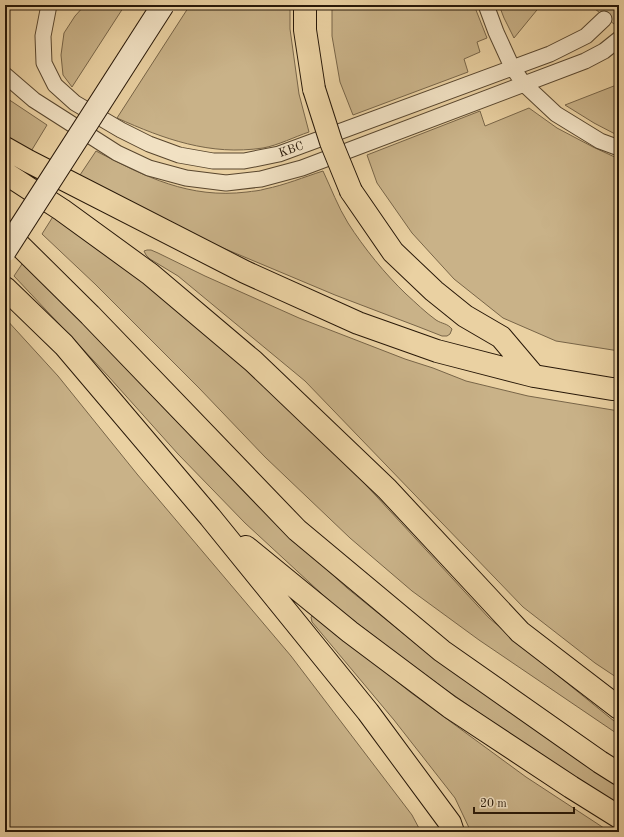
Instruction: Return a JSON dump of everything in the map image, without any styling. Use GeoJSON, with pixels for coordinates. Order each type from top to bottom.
{"type":"FeatureCollection","features":[{"type":"Feature","properties":{"kind":"highway"},"geometry":{"type":"LineString","coordinates":[[306,5],[305,30],[314,89],[330,142],[351,191],[393,252],[434,291],[465,316],[501,337],[534,376]]}},
{"type":"Feature","properties":{"kind":"highway"},"geometry":{"type":"LineString","coordinates":[[5,148],[245,272],[358,323],[437,351],[534,376],[619,389]]}},
{"type":"Feature","properties":{"kind":"highway"},"geometry":{"type":"LineString","coordinates":[[5,173],[62,210],[150,274],[253,361],[387,489],[520,632],[619,708]]}},
{"type":"Feature","properties":{"kind":"highway"},"geometry":{"type":"LineString","coordinates":[[5,231],[90,315],[297,530],[442,651],[619,774]]}},
{"type":"Feature","properties":{"kind":"highway"},"geometry":{"type":"LineString","coordinates":[[5,288],[64,345],[210,516],[368,712],[450,823],[454,832]]}},
{"type":"Feature","properties":{"kind":"highway"},"geometry":{"type":"LineString","coordinates":[[210,516],[350,632],[450,708],[619,817]]}},
{"type":"Feature","properties":{"kind":"street"},"geometry":{"type":"LineString","coordinates":[[5,251],[162,5]]}},
{"type":"Feature","properties":{"kind":"lane","name":"KBC"},"geometry":{"type":"LineString","coordinates":[[48,5],[43,36],[44,63],[54,85],[75,103],[128,134],[149,144],[179,155],[213,161],[244,161],[279,154],[550,54],[586,36],[604,20]]}},
{"type":"Feature","properties":{"kind":"lane"},"geometry":{"type":"LineString","coordinates":[[486,5],[496,32],[512,67],[524,84],[556,114],[600,141],[619,148]]}},
{"type":"Feature","properties":{"kind":"lane","name":"KBC"},"geometry":{"type":"LineString","coordinates":[[5,75],[34,100],[117,153],[149,168],[186,178],[226,183],[261,179],[302,168],[585,61],[604,51],[619,39]]}},
{"type":"Feature","properties":{"kind":"shaded area"},"geometry":{"type":"Polygon","coordinates":[[[85,5],[125,5],[72,87],[63,75],[61,55],[64,33],[75,16],[85,5]]]}},
{"type":"Feature","properties":{"kind":"shaded area"},"geometry":{"type":"Polygon","coordinates":[[[190,5],[290,5],[290,29],[299,94],[309,132],[269,147],[243,150],[224,150],[206,148],[170,139],[117,118],[190,5]]]}},
{"type":"Feature","properties":{"kind":"shaded area"},"geometry":{"type":"Polygon","coordinates":[[[332,5],[474,5],[487,38],[477,42],[480,52],[464,59],[468,72],[353,115],[340,82],[332,36],[332,5]]]}},
{"type":"Feature","properties":{"kind":"shaded area"},"geometry":{"type":"Polygon","coordinates":[[[499,5],[541,5],[514,38],[499,5]]]}},
{"type":"Feature","properties":{"kind":"shaded area"},"geometry":{"type":"Polygon","coordinates":[[[590,5],[609,5],[619,13],[619,28],[590,5]]]}},
{"type":"Feature","properties":{"kind":"shaded area"},"geometry":{"type":"Polygon","coordinates":[[[619,84],[619,135],[594,123],[565,105],[619,84]]]}},
{"type":"Feature","properties":{"kind":"shaded area"},"geometry":{"type":"Polygon","coordinates":[[[5,97],[47,125],[30,153],[5,138],[5,97]]]}},
{"type":"Feature","properties":{"kind":"shaded area"},"geometry":{"type":"Polygon","coordinates":[[[529,108],[557,128],[619,159],[619,351],[556,341],[503,318],[454,279],[412,233],[377,183],[367,155],[480,111],[485,126],[529,108]]]}},
{"type":"Feature","properties":{"kind":"shaded area"},"geometry":{"type":"Polygon","coordinates":[[[96,151],[168,184],[206,192],[226,193],[260,190],[323,171],[344,217],[368,251],[390,278],[424,311],[452,329],[450,334],[447,336],[442,336],[335,295],[223,248],[78,178],[96,151]]]}},
{"type":"Feature","properties":{"kind":"shaded area"},"geometry":{"type":"Polygon","coordinates":[[[54,215],[194,320],[353,471],[489,618],[619,725],[619,735],[479,640],[412,591],[350,538],[265,457],[199,388],[95,284],[42,234],[54,215]]]}},
{"type":"Feature","properties":{"kind":"shaded area"},"geometry":{"type":"Polygon","coordinates":[[[147,250],[158,253],[205,276],[299,318],[466,381],[528,396],[619,411],[619,679],[595,663],[523,607],[305,381],[178,276],[150,259],[144,251],[147,250]]]}},
{"type":"Feature","properties":{"kind":"shaded area"},"geometry":{"type":"Polygon","coordinates":[[[24,261],[257,505],[347,588],[431,656],[524,722],[619,784],[619,806],[527,746],[445,689],[336,607],[245,523],[178,454],[109,377],[14,276],[24,261]]]}},
{"type":"Feature","properties":{"kind":"shaded area"},"geometry":{"type":"Polygon","coordinates":[[[5,318],[58,376],[137,474],[291,656],[412,815],[421,832],[5,832],[5,318]]]}},
{"type":"Feature","properties":{"kind":"shaded area"},"geometry":{"type":"Polygon","coordinates":[[[314,615],[410,692],[526,777],[610,832],[471,832],[455,798],[394,720],[312,622],[311,617],[314,615]]]}}]}
